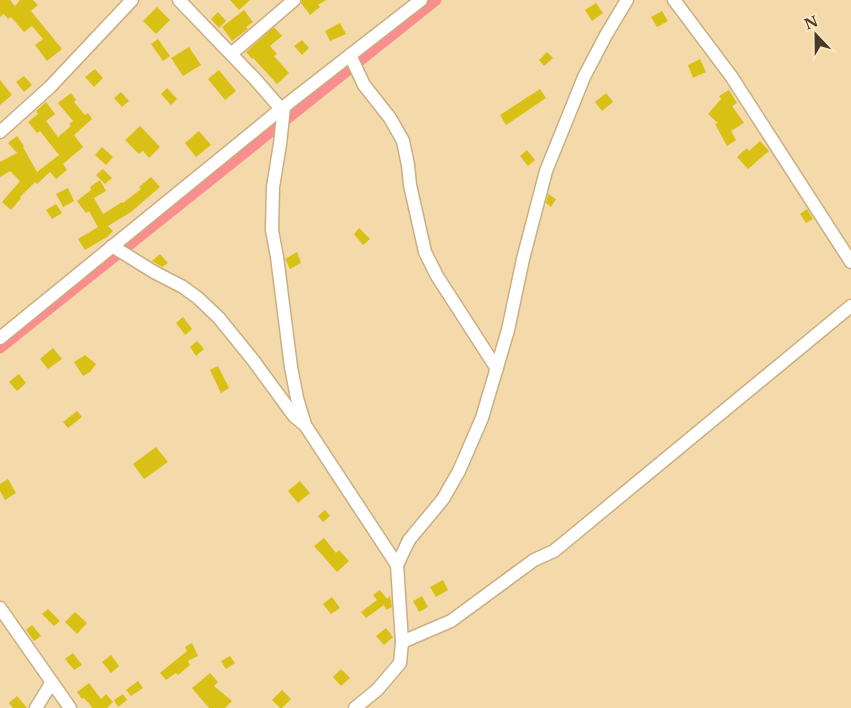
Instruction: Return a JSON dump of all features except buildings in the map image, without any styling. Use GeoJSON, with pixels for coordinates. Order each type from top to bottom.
{"type":"FeatureCollection","features":[{"type":"Feature","properties":{"kind":"street"},"geometry":{"type":"LineString","coordinates":[[0,132],[50,86],[132,0]]}},
{"type":"Feature","properties":{"kind":"street"},"geometry":{"type":"LineString","coordinates":[[180,0],[282,108],[280,144],[274,186],[272,230],[297,398],[305,425],[397,565]]}},
{"type":"Feature","properties":{"kind":"street"},"geometry":{"type":"LineString","coordinates":[[231,54],[294,0]]}},
{"type":"Feature","properties":{"kind":"street"},"geometry":{"type":"LineString","coordinates":[[0,338],[282,108],[421,0]]}},
{"type":"Feature","properties":{"kind":"street"},"geometry":{"type":"LineString","coordinates":[[355,708],[377,690],[400,663],[402,642],[397,565],[409,540],[443,499],[459,471],[482,418],[497,369],[546,171],[584,77],[627,0]]}},
{"type":"Feature","properties":{"kind":"street"},"geometry":{"type":"LineString","coordinates":[[674,0],[731,76],[851,262]]}},
{"type":"Feature","properties":{"kind":"street"},"geometry":{"type":"LineString","coordinates":[[350,55],[364,84],[390,118],[403,141],[410,185],[425,252],[437,276],[497,369]]}},
{"type":"Feature","properties":{"kind":"street"},"geometry":{"type":"LineString","coordinates":[[112,246],[154,272],[183,287],[198,298],[219,318],[294,416],[305,425]]}},
{"type":"Feature","properties":{"kind":"street"},"geometry":{"type":"LineString","coordinates":[[402,642],[451,621],[534,560],[554,551],[851,306]]}},
{"type":"Feature","properties":{"kind":"street"},"geometry":{"type":"LineString","coordinates":[[0,608],[70,708]]}},
{"type":"Feature","properties":{"kind":"street"},"geometry":{"type":"LineString","coordinates":[[36,708],[52,682]]}},
{"type":"Feature","properties":{"kind":"waterway"},"geometry":{"type":"LineString","coordinates":[[0,348],[436,0]]}}]}
